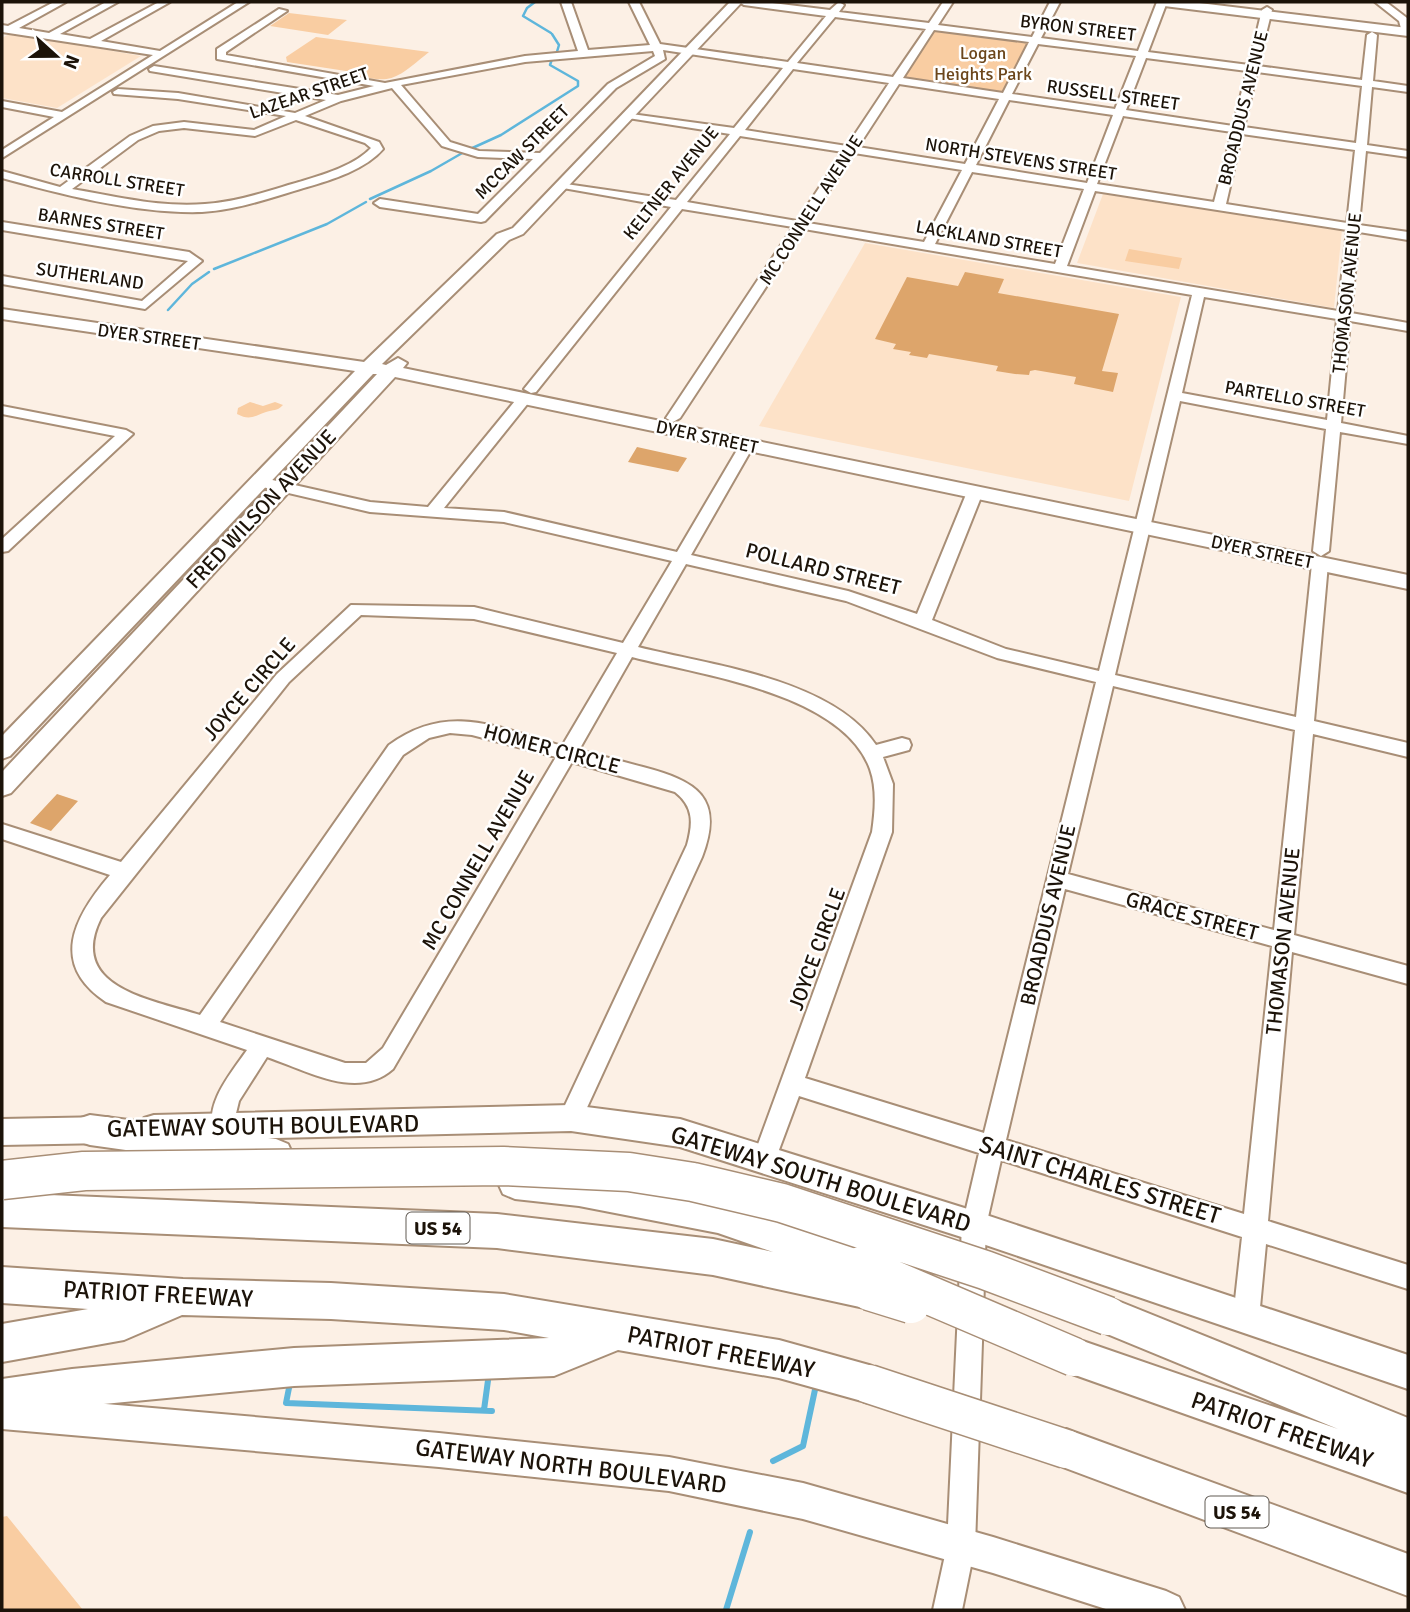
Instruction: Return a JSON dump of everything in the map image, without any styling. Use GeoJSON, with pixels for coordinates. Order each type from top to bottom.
{"type":"FeatureCollection","features":[{"type":"Feature","properties":{"kind":"highway"},"geometry":{"type":"LineString","coordinates":[[90,1130],[389,1171],[579,1190],[668,1205],[763,1230],[865,1278]]}},
{"type":"Feature","properties":{"kind":"highway"},"geometry":{"type":"LineString","coordinates":[[2,1180],[97,1171],[503,1166],[629,1172],[693,1182],[796,1207],[985,1270],[1108,1316],[1408,1437]]}},
{"type":"Feature","properties":{"kind":"highway","name":"PATRIOT FREEWAY"},"geometry":{"type":"LineString","coordinates":[[2,1210],[483,1230],[561,1236],[865,1278],[1074,1357],[1408,1473]]}},
{"type":"Feature","properties":{"kind":"highway","name":"PATRIOT FREEWAY"},"geometry":{"type":"LineString","coordinates":[[2,1285],[183,1297],[331,1301],[504,1312],[779,1359],[869,1384],[1066,1449],[1408,1575]]}},
{"type":"Feature","properties":{"kind":"highway"},"geometry":{"type":"LineString","coordinates":[[10,1340],[124,1321],[183,1297]]}},
{"type":"Feature","properties":{"kind":"highway"},"geometry":{"type":"LineString","coordinates":[[2,1398],[72,1388],[294,1367],[554,1357],[617,1332]]}},
{"type":"Feature","properties":{"kind":"main road","name":"FRED WILSON AVENUE"},"geometry":{"type":"LineString","coordinates":[[2,750],[259,482],[517,240],[518,231],[736,2]]}},
{"type":"Feature","properties":{"kind":"main road"},"geometry":{"type":"LineString","coordinates":[[1163,2],[1407,29]]}},
{"type":"Feature","properties":{"kind":"main road"},"geometry":{"type":"LineString","coordinates":[[1204,2],[1267,12]]}},
{"type":"Feature","properties":{"kind":"main road","name":"DYER STREET"},"geometry":{"type":"LineString","coordinates":[[2,305],[384,365],[528,394],[622,419],[909,479],[927,477],[977,487]]}},
{"type":"Feature","properties":{"kind":"main road","name":"DYER STREET"},"geometry":{"type":"LineString","coordinates":[[2,314],[59,325],[384,365]]}},
{"type":"Feature","properties":{"kind":"main road","name":"FRED WILSON AVENUE"},"geometry":{"type":"LineString","coordinates":[[2,787],[283,487],[384,365]]}},
{"type":"Feature","properties":{"kind":"main road","name":"DYER STREET"},"geometry":{"type":"LineString","coordinates":[[528,394],[568,397],[673,418],[802,445],[977,487],[1321,557],[1408,569]]}},
{"type":"Feature","properties":{"kind":"main road"},"geometry":{"type":"LineString","coordinates":[[622,419],[642,418],[665,423],[673,418]]}},
{"type":"Feature","properties":{"kind":"main road"},"geometry":{"type":"LineString","coordinates":[[747,445],[752,441],[802,445]]}},
{"type":"Feature","properties":{"kind":"main road","name":"DYER STREET"},"geometry":{"type":"LineString","coordinates":[[1321,557],[1408,582]]}},
{"type":"Feature","properties":{"kind":"main road","name":"GATEWAY SOUTH BOULEVARD"},"geometry":{"type":"LineString","coordinates":[[2,1132],[571,1118],[680,1133],[974,1226],[1408,1372]]}},
{"type":"Feature","properties":{"kind":"main road","name":"GATEWAY NORTH BOULEVARD"},"geometry":{"type":"LineString","coordinates":[[2,1412],[439,1450],[669,1474],[803,1501],[961,1546],[1166,1610]]}},
{"type":"Feature","properties":{"kind":"street"},"geometry":{"type":"LineString","coordinates":[[4,30],[61,2]]}},
{"type":"Feature","properties":{"kind":"street"},"geometry":{"type":"LineString","coordinates":[[50,36],[113,2]]}},
{"type":"Feature","properties":{"kind":"street"},"geometry":{"type":"LineString","coordinates":[[91,43],[165,2]]}},
{"type":"Feature","properties":{"kind":"street"},"geometry":{"type":"LineString","coordinates":[[2,155],[244,2]]}},
{"type":"Feature","properties":{"kind":"street"},"geometry":{"type":"LineString","coordinates":[[566,2],[584,53]]}},
{"type":"Feature","properties":{"kind":"street"},"geometry":{"type":"LineString","coordinates":[[634,2],[656,47]]}},
{"type":"Feature","properties":{"kind":"street","name":"BYRON STREET"},"geometry":{"type":"LineString","coordinates":[[744,2],[1408,89]]}},
{"type":"Feature","properties":{"kind":"street","name":"KELTNER AVENUE"},"geometry":{"type":"LineString","coordinates":[[433,511],[842,2]]}},
{"type":"Feature","properties":{"kind":"street","name":"MC CONNELL AVENUE"},"geometry":{"type":"LineString","coordinates":[[673,418],[948,2]]}},
{"type":"Feature","properties":{"kind":"street"},"geometry":{"type":"LineString","coordinates":[[928,246],[1055,2]]}},
{"type":"Feature","properties":{"kind":"street"},"geometry":{"type":"LineString","coordinates":[[1059,269],[1163,2]]}},
{"type":"Feature","properties":{"kind":"street"},"geometry":{"type":"LineString","coordinates":[[1380,2],[1399,16],[1407,29]]}},
{"type":"Feature","properties":{"kind":"street"},"geometry":{"type":"LineString","coordinates":[[282,11],[221,51],[221,57],[388,85],[446,144],[478,154],[541,156]]}},
{"type":"Feature","properties":{"kind":"street","name":"BROADDUS AVENUE"},"geometry":{"type":"LineString","coordinates":[[1219,207],[1267,12]]}},
{"type":"Feature","properties":{"kind":"street"},"geometry":{"type":"LineString","coordinates":[[4,30],[162,54]]}},
{"type":"Feature","properties":{"kind":"street","name":"THOMASON AVENUE"},"geometry":{"type":"LineString","coordinates":[[1246,1318],[1372,35]]}},
{"type":"Feature","properties":{"kind":"street","name":"LAZEAR STREET"},"geometry":{"type":"LineString","coordinates":[[62,191],[134,138],[148,131],[184,125],[255,133],[337,99],[388,85],[513,61],[656,47]]}},
{"type":"Feature","properties":{"kind":"street","name":"RUSSELL STREET"},"geometry":{"type":"LineString","coordinates":[[656,47],[1408,155]]}},
{"type":"Feature","properties":{"kind":"street","name":"MCCAW STREET"},"geometry":{"type":"LineString","coordinates":[[380,203],[479,219],[616,83],[661,57],[656,47]]}},
{"type":"Feature","properties":{"kind":"street"},"geometry":{"type":"LineString","coordinates":[[153,69],[337,99]]}},
{"type":"Feature","properties":{"kind":"street"},"geometry":{"type":"LineString","coordinates":[[255,108],[266,87]]}},
{"type":"Feature","properties":{"kind":"street"},"geometry":{"type":"LineString","coordinates":[[124,92],[295,115]]}},
{"type":"Feature","properties":{"kind":"street"},"geometry":{"type":"LineString","coordinates":[[2,104],[64,116]]}},
{"type":"Feature","properties":{"kind":"street","name":"CARROLL STREET"},"geometry":{"type":"LineString","coordinates":[[2,173],[62,191],[174,208],[219,206],[318,180],[368,159],[377,151],[377,146],[372,142],[295,115]]}},
{"type":"Feature","properties":{"kind":"street","name":"NORTH STEVENS STREET"},"geometry":{"type":"LineString","coordinates":[[628,116],[1408,236]]}},
{"type":"Feature","properties":{"kind":"street","name":"LACKLAND STREET"},"geometry":{"type":"LineString","coordinates":[[563,185],[1408,327]]}},
{"type":"Feature","properties":{"kind":"street","name":"BARNES STREET"},"geometry":{"type":"LineString","coordinates":[[2,226],[195,258]]}},
{"type":"Feature","properties":{"kind":"street","name":"SUTHERLAND"},"geometry":{"type":"LineString","coordinates":[[2,280],[145,305],[195,263],[195,258]]}},
{"type":"Feature","properties":{"kind":"street","name":"BROADDUS AVENUE"},"geometry":{"type":"LineString","coordinates":[[948,1610],[961,1546],[974,1226],[1199,292]]}},
{"type":"Feature","properties":{"kind":"street","name":"PARTELLO STREET"},"geometry":{"type":"LineString","coordinates":[[1174,396],[1408,439]]}},
{"type":"Feature","properties":{"kind":"street"},"geometry":{"type":"LineString","coordinates":[[2,411],[126,435],[2,547]]}},
{"type":"Feature","properties":{"kind":"street","name":"MC CONNELL AVENUE"},"geometry":{"type":"LineString","coordinates":[[370,1073],[384,1065],[391,1055],[747,445]]}},
{"type":"Feature","properties":{"kind":"street","name":"POLLARD STREET"},"geometry":{"type":"LineString","coordinates":[[259,482],[370,507],[504,517],[876,603],[923,620],[972,644],[1104,680],[1408,750]]}},
{"type":"Feature","properties":{"kind":"street"},"geometry":{"type":"LineString","coordinates":[[923,620],[977,487]]}},
{"type":"Feature","properties":{"kind":"street","name":"JOYCE CIRCLE"},"geometry":{"type":"LineString","coordinates":[[370,1073],[351,1074],[114,996],[100,987],[87,972],[82,949],[90,919],[126,872],[285,676],[334,634],[357,609],[476,613],[787,690],[841,720],[871,753],[884,780],[886,792],[882,832],[765,1158]]}},
{"type":"Feature","properties":{"kind":"street","name":"HOMER CIRCLE"},"geometry":{"type":"LineString","coordinates":[[205,1026],[389,758],[413,736],[442,726],[461,726],[678,784],[698,804],[703,819],[701,836],[692,857],[571,1118]]}},
{"type":"Feature","properties":{"kind":"street"},"geometry":{"type":"LineString","coordinates":[[871,753],[902,745]]}},
{"type":"Feature","properties":{"kind":"street"},"geometry":{"type":"LineString","coordinates":[[2,831],[126,872]]}},
{"type":"Feature","properties":{"kind":"street","name":"GRACE STREET"},"geometry":{"type":"LineString","coordinates":[[1057,880],[1408,975]]}},
{"type":"Feature","properties":{"kind":"street"},"geometry":{"type":"LineString","coordinates":[[223,1127],[228,1098],[262,1046]]}},
{"type":"Feature","properties":{"kind":"street","name":"SAINT CHARLES STREET"},"geometry":{"type":"LineString","coordinates":[[793,1084],[1408,1277]]}},
{"type":"Feature","properties":{"kind":"shaded area"},"geometry":{"type":"Polygon","coordinates":[[[11,33],[141,56],[57,108],[2,98],[2,38],[11,33]]]}},
{"type":"Feature","properties":{"kind":"shaded area"},"geometry":{"type":"Polygon","coordinates":[[[1103,194],[1342,230],[1334,308],[1077,263],[1103,194]]]}},
{"type":"Feature","properties":{"kind":"shaded area"},"geometry":{"type":"Polygon","coordinates":[[[865,243],[1181,297],[1129,501],[759,426],[865,243]]]}},
{"type":"Feature","properties":{"kind":"green space"},"geometry":{"type":"Polygon","coordinates":[[[289,13],[347,20],[328,35],[270,26],[289,13]]]}},
{"type":"Feature","properties":{"kind":"green space","name":"Logan Heights Park"},"geometry":{"type":"Polygon","coordinates":[[[935,29],[1028,43],[1001,93],[904,79],[935,29]]]}},
{"type":"Feature","properties":{"kind":"green space"},"geometry":{"type":"Polygon","coordinates":[[[316,37],[429,52],[397,76],[382,79],[287,62],[286,57],[316,37]]]}},
{"type":"Feature","properties":{"kind":"green space"},"geometry":{"type":"Polygon","coordinates":[[[1129,249],[1182,258],[1179,269],[1125,261],[1129,249]]]}},
{"type":"Feature","properties":{"kind":"green space"},"geometry":{"type":"Polygon","coordinates":[[[250,402],[263,406],[275,402],[283,405],[277,410],[252,417],[237,414],[238,408],[250,402]]]}},
{"type":"Feature","properties":{"kind":"green space"},"geometry":{"type":"Polygon","coordinates":[[[7,1516],[83,1610],[2,1610],[2,1517],[7,1516]]]}},
{"type":"Feature","properties":{"kind":"building"},"geometry":{"type":"Polygon","coordinates":[[[965,272],[1004,279],[998,293],[1119,314],[1102,371],[1118,373],[1113,392],[1074,384],[1076,377],[1035,370],[1030,371],[1029,375],[1015,374],[996,371],[998,366],[929,354],[927,358],[909,355],[911,352],[893,349],[896,344],[875,339],[907,277],[958,286],[965,272]]]}},
{"type":"Feature","properties":{"kind":"building"},"geometry":{"type":"Polygon","coordinates":[[[637,447],[687,458],[678,472],[628,462],[637,447]]]}},
{"type":"Feature","properties":{"kind":"building"},"geometry":{"type":"Polygon","coordinates":[[[57,794],[78,801],[51,831],[30,823],[57,794]]]}},
{"type":"Feature","properties":{"kind":"waterway"},"geometry":{"type":"LineString","coordinates":[[535,2],[527,8],[523,16],[551,33]]}},
{"type":"Feature","properties":{"kind":"waterway"},"geometry":{"type":"LineString","coordinates":[[552,34],[559,45],[556,55]]}},
{"type":"Feature","properties":{"kind":"waterway"},"geometry":{"type":"LineString","coordinates":[[468,150],[501,135],[578,86],[578,81],[550,65],[552,59]]}},
{"type":"Feature","properties":{"kind":"waterway"},"geometry":{"type":"LineString","coordinates":[[370,199],[431,171],[464,152]]}},
{"type":"Feature","properties":{"kind":"waterway"},"geometry":{"type":"LineString","coordinates":[[214,269],[327,224],[366,202]]}},
{"type":"Feature","properties":{"kind":"waterway"},"geometry":{"type":"LineString","coordinates":[[168,310],[192,284],[209,272]]}},
{"type":"Feature","properties":{"kind":"waterway"},"geometry":{"type":"LineString","coordinates":[[484,1410],[489,1373]]}},
{"type":"Feature","properties":{"kind":"waterway"},"geometry":{"type":"LineString","coordinates":[[290,1383],[286,1403],[492,1411]]}},
{"type":"Feature","properties":{"kind":"waterway"},"geometry":{"type":"LineString","coordinates":[[773,1461],[803,1446],[816,1385]]}},
{"type":"Feature","properties":{"kind":"waterway"},"geometry":{"type":"LineString","coordinates":[[726,1610],[750,1532]]}}]}
